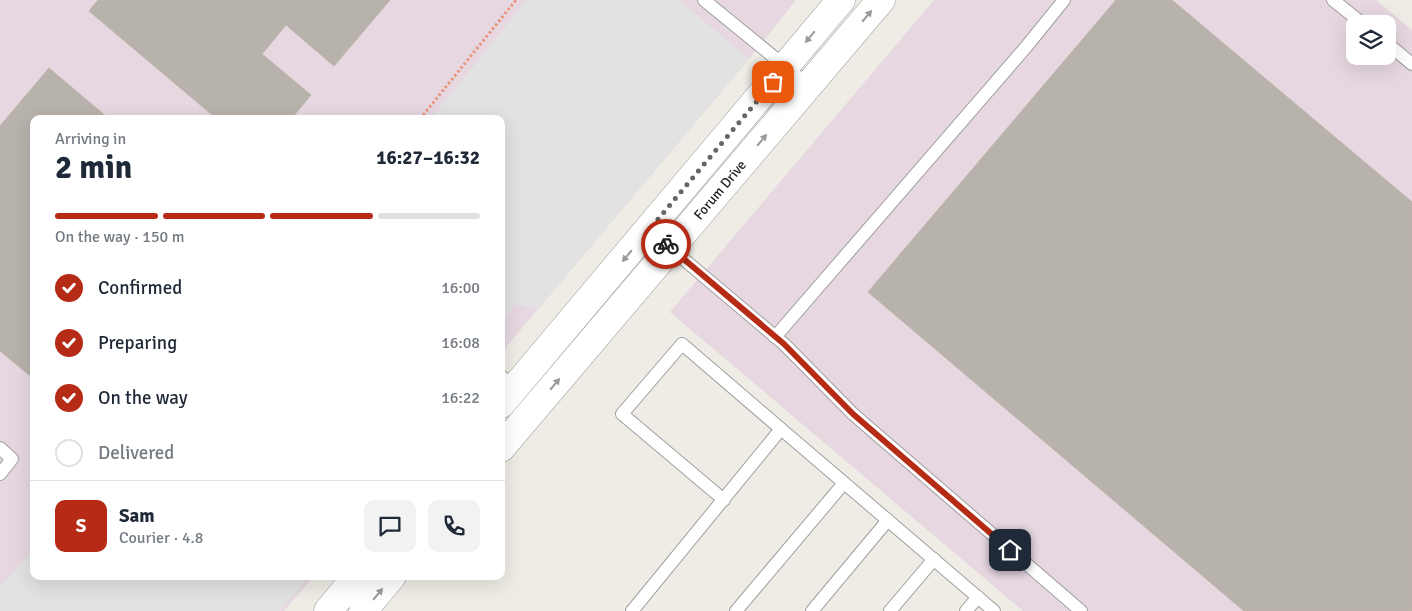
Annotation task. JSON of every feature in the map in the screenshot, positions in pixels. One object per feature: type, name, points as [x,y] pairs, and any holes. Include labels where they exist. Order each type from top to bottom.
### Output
[{"type":"street","name":"Forum Drive","points":[[506,390],[649,230],[841,0]]},
{"type":"street","name":"Forum Drive","points":[[505,443],[881,0]]},
{"type":"street","points":[[328,611],[354,580]]},
{"type":"street","points":[[363,611],[389,580]]},
{"type":"lane","points":[[704,0],[808,85]]},
{"type":"lane","points":[[775,337],[1026,47],[1064,0]]},
{"type":"lane","points":[[1333,0],[1352,15]]},
{"type":"lane","points":[[1396,51],[1412,64]]},
{"type":"lane","points":[[649,230],[775,337],[853,414],[1081,611]]},
{"type":"lane","points":[[724,500],[622,414],[682,344],[994,611]]},
{"type":"lane","points":[[506,390],[536,407]]},
{"type":"lane","points":[[632,611],[781,429]]},
{"type":"lane","points":[[0,448],[12,459],[0,474]]},
{"type":"lane","points":[[736,611],[844,483]]},
{"type":"lane","points":[[812,611],[888,520]]},
{"type":"lane","points":[[890,611],[934,559]]},
{"type":"lane","points":[[966,611],[978,597]]},
{"type":"path","points":[[423,115],[516,0]]},
{"type":"shaded area","points":[[0,0],[796,0],[749,59],[505,348],[505,115],[30,115],[30,580],[311,580],[284,611],[0,611]]},
{"type":"shaded area","points":[[527,0],[679,0],[749,59],[538,309],[516,304],[505,317],[505,115],[434,115]]},
{"type":"shaded area","points":[[934,0],[1376,0],[1394,15],[1346,15],[1346,65],[1396,65],[1396,17],[1412,30],[1412,611],[1023,611],[670,312]]},
{"type":"shaded area","points":[[30,553],[30,580],[306,580],[280,611],[0,611],[0,588]]},
{"type":"building","points":[[98,0],[390,0],[334,66],[286,25],[262,54],[311,95],[294,115],[212,115],[89,11]]},
{"type":"building","points":[[1116,0],[1172,0],[1412,202],[1412,611],[1244,611],[868,292]]},
{"type":"building","points":[[49,68],[104,115],[30,115],[30,376],[0,351],[0,126]]},
{"type":"way so far","points":[[666,244],[649,230],[773,82]]},
{"type":"route","points":[[666,244],[784,344],[853,414],[1010,550]]}]
